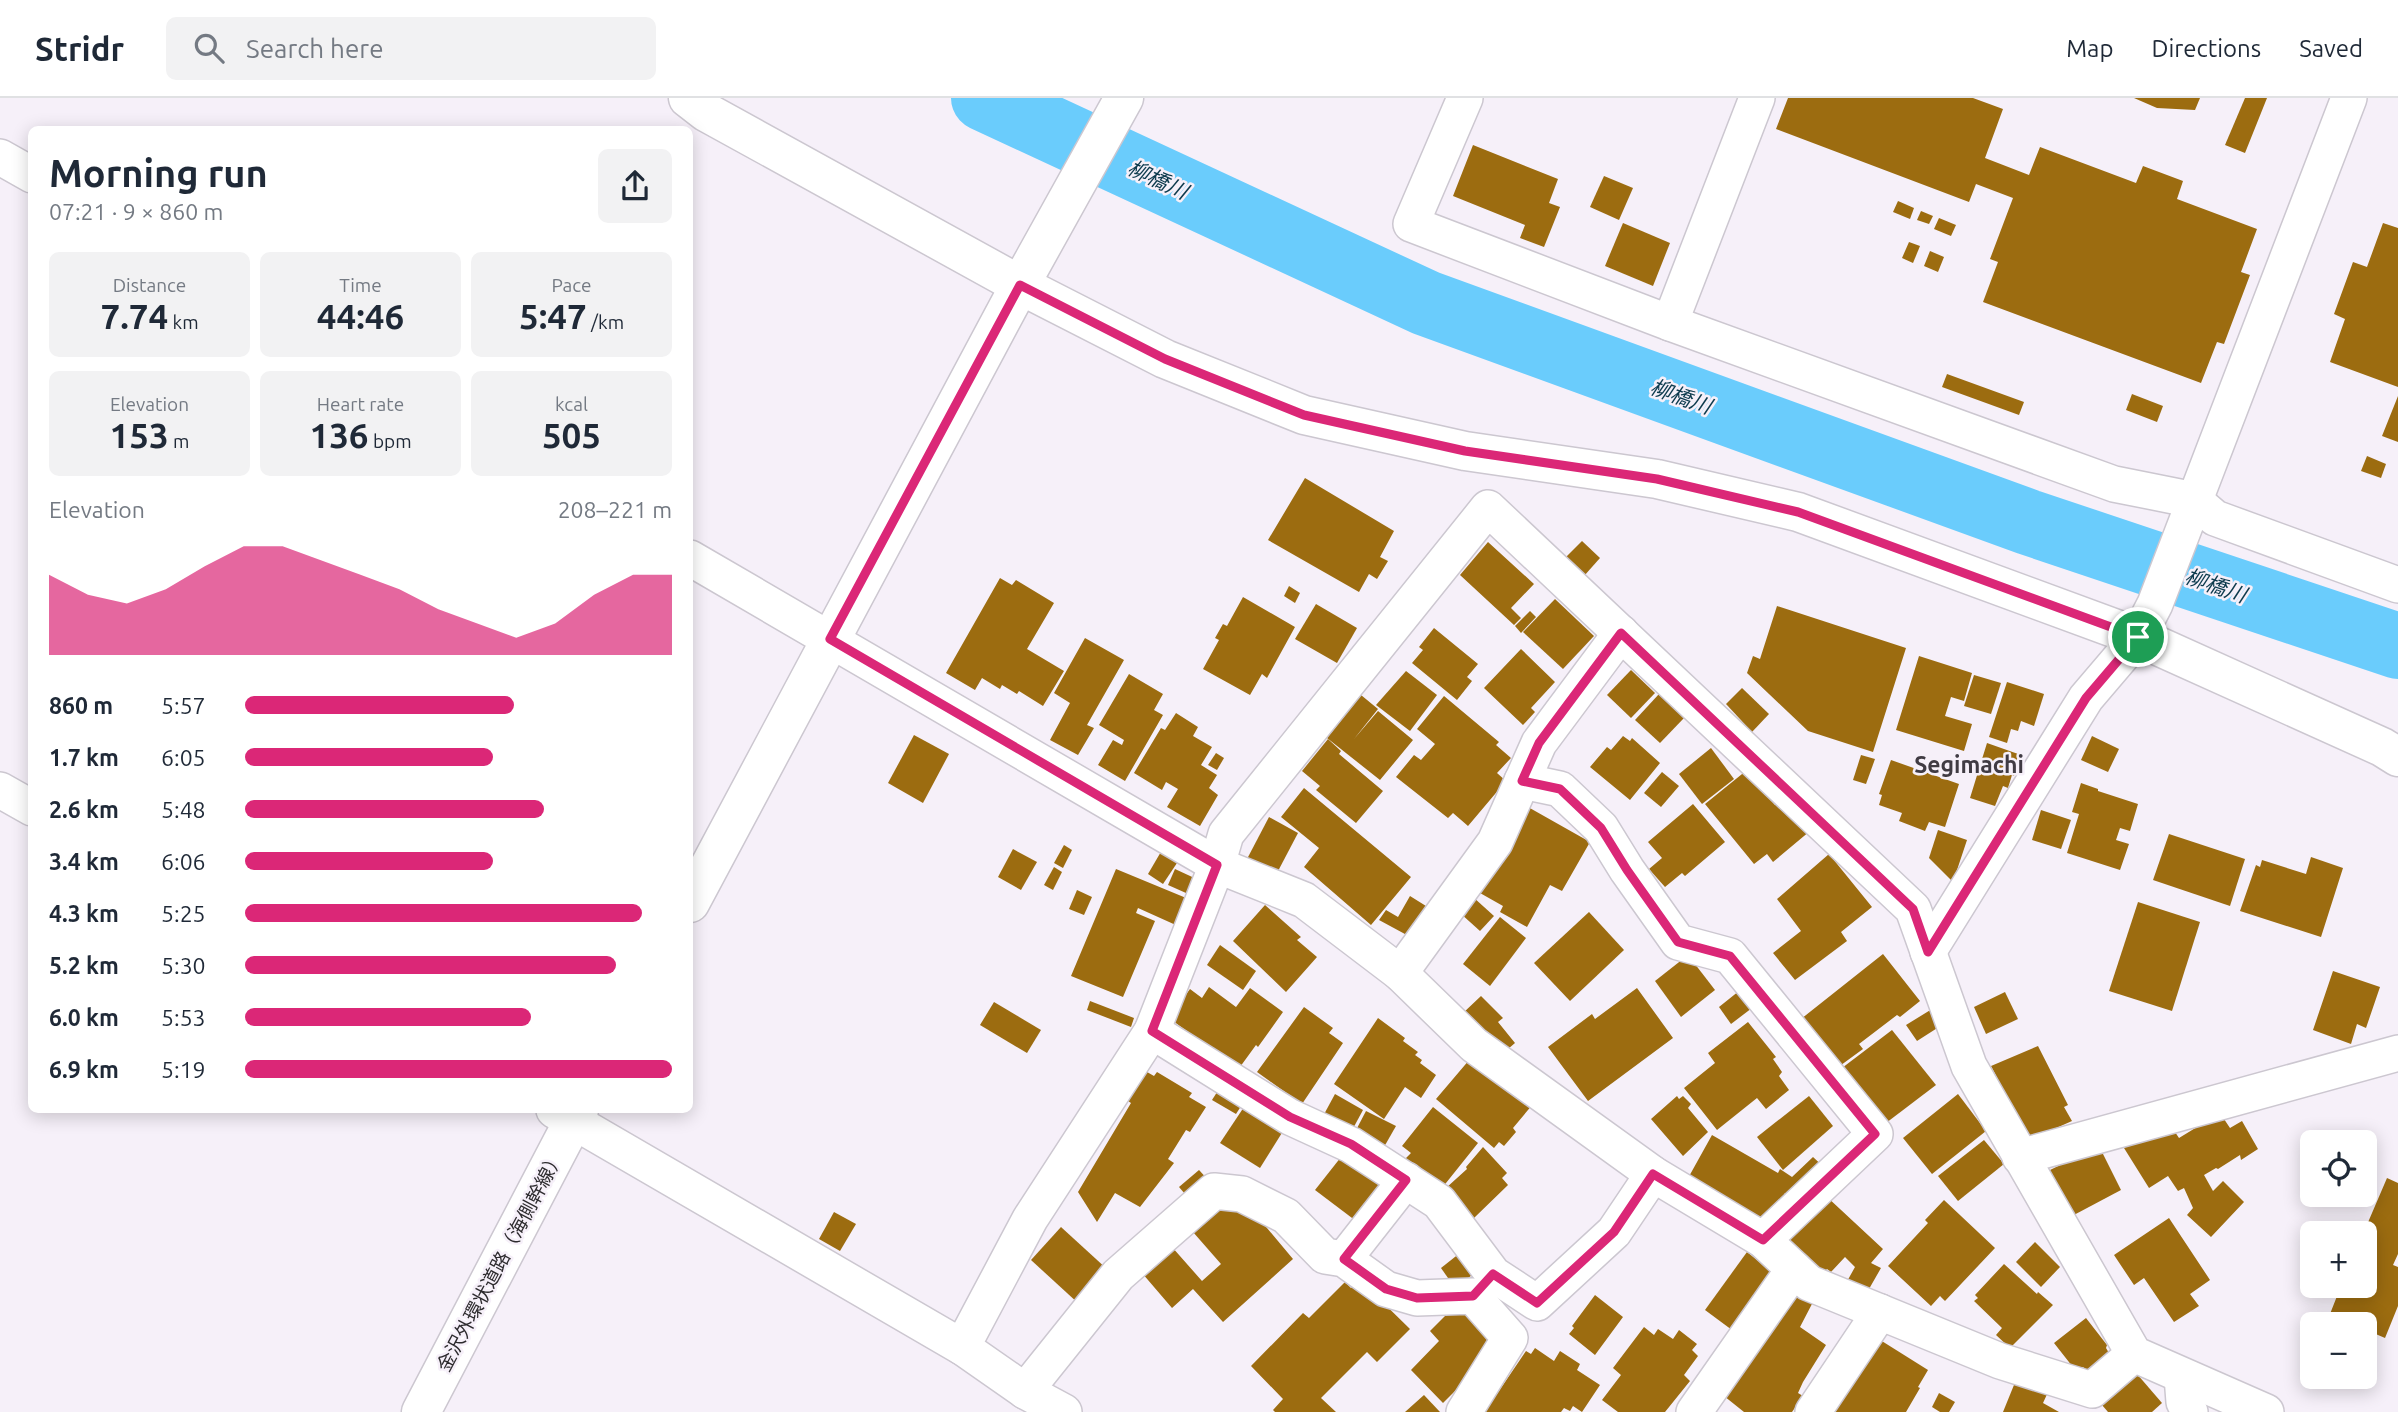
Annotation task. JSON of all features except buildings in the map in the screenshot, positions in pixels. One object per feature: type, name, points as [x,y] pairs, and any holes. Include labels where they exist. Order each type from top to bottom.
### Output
[{"type":"street","points":[[688,98],[706,112],[1020,285],[1165,359],[1304,415],[1465,451],[1657,479],[1798,512],[2138,637],[2382,747],[2398,757]]},
{"type":"street","points":[[693,896],[1020,285],[1124,98]]},
{"type":"street","points":[[1465,98],[1411,224],[1670,323],[2114,484],[2193,500],[2216,518],[2398,585]]},
{"type":"street","points":[[1670,323],[1757,98]]},
{"type":"street","points":[[1928,952],[2086,698],[2138,637],[2155,604],[2349,98]]},
{"type":"street","points":[[0,157],[28,173]]},
{"type":"street","points":[[962,1347],[1030,1219],[1152,1031],[1217,865],[1226,834],[1488,508],[1913,909],[1969,1066],[2134,1354],[2266,1412]]},
{"type":"street","points":[[693,560],[1217,865],[1304,900],[1400,973],[1474,1045],[1653,1174],[1763,1240],[1810,1283],[2000,1361],[2092,1390],[2134,1354]]},
{"type":"street","points":[[1400,973],[1495,842],[1539,743],[1621,633]]},
{"type":"street","points":[[1522,781],[1560,789],[1601,828],[1678,942],[1730,956],[1875,1134],[1763,1240]]},
{"type":"street","points":[[0,790],[28,806]]},
{"type":"street","points":[[1152,1031],[1290,1117],[1351,1144],[1439,1202],[1510,1338]]},
{"type":"street","points":[[2020,1157],[2398,1054]]},
{"type":"street","points":[[569,1113],[962,1347],[1025,1391],[1064,1412]]},
{"type":"street","name":"金沢外環状道路（海側幹線）","points":[[421,1412],[569,1113]]},
{"type":"street","points":[[1464,1412],[1510,1338],[1537,1303],[1614,1232],[1653,1174]]},
{"type":"street","points":[[1344,1259],[1406,1180]]},
{"type":"street","points":[[1025,1391],[1118,1275],[1214,1191],[1242,1194],[1286,1216],[1325,1256],[1344,1259],[1386,1289],[1417,1298],[1483,1285],[1537,1303]]},
{"type":"street","points":[[1693,1412],[1794,1269]]},
{"type":"street","points":[[1813,1412],[1880,1312]]},
{"type":"street","points":[[2182,1376],[2183,1402],[2190,1412]]},
{"type":"waterway","name":"柳橋川","points":[[984,98],[1426,303],[2028,522],[2398,646]]},
{"type":"district","name":"Segimachi","points":[[1969,764]]},
{"type":"route","points":[[1020,285],[1165,359],[1304,415],[1465,451],[1657,479],[1798,512],[2138,637],[2086,698],[1928,952],[1913,909],[1621,633],[1539,743],[1522,781],[1560,789],[1601,828],[1678,942],[1730,956],[1875,1134],[1763,1240],[1653,1174],[1614,1232],[1537,1303],[1493,1274],[1473,1296],[1417,1298],[1386,1289],[1344,1259],[1406,1180],[1351,1144],[1290,1117],[1152,1031],[1217,865],[830,639],[1020,285]]}]
